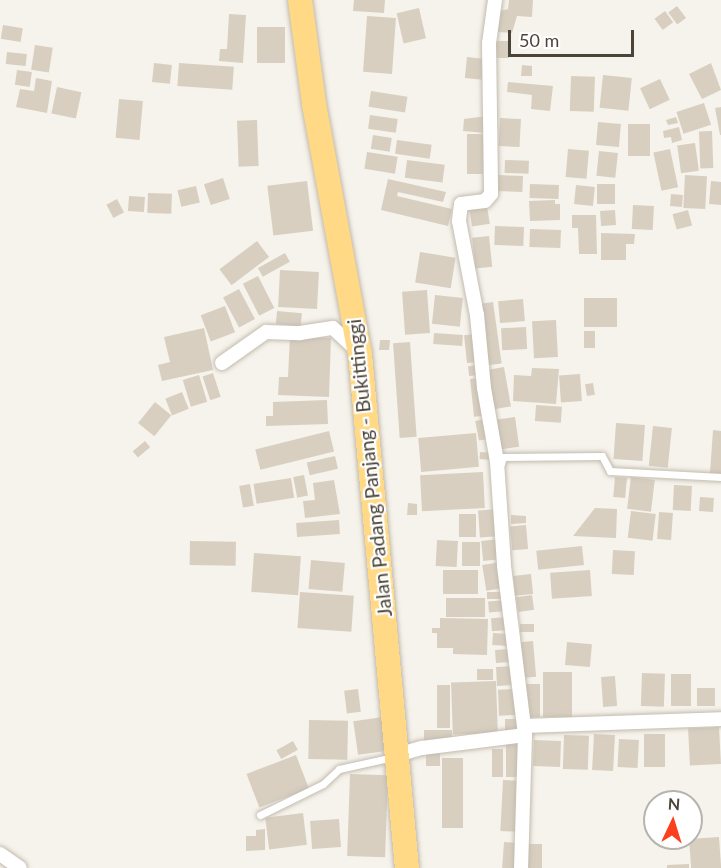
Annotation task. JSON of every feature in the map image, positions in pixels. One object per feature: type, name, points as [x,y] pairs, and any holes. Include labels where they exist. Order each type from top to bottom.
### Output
[{"type":"highway","name":"Jalan Padang Panjang - Bukittinggi","points":[[300,0],[314,104],[360,354],[407,868]]},
{"type":"street","points":[[495,0],[489,43],[492,194],[485,201],[461,204],[459,221],[477,315],[498,478],[524,730],[521,868]]},
{"type":"street","points":[[222,363],[266,332],[300,333],[333,328],[360,354]]},
{"type":"street","points":[[397,755],[422,748],[524,730],[721,719]]},
{"type":"street","points":[[0,854],[20,868]]},
{"type":"lane","points":[[498,478],[503,457],[602,456],[610,471],[721,477]]},
{"type":"lane","points":[[260,815],[323,784],[339,769],[397,755]]},
{"type":"building","points":[[354,0],[385,0],[384,13],[353,11]]},
{"type":"building","points":[[509,0],[533,0],[532,17],[517,16],[512,33],[498,32],[500,11],[508,9]]},
{"type":"building","points":[[677,6],[686,18],[677,25],[668,13]]},
{"type":"building","points":[[419,8],[426,38],[404,43],[397,13]]},
{"type":"building","points":[[665,11],[673,22],[663,30],[654,19]]},
{"type":"building","points":[[229,14],[246,15],[243,63],[219,61],[220,49],[227,49]]},
{"type":"building","points":[[367,16],[396,18],[392,74],[363,72]]},
{"type":"building","points":[[3,25],[23,28],[21,42],[1,39]]},
{"type":"building","points":[[257,27],[285,27],[285,63],[257,63]]},
{"type":"building","points":[[494,41],[509,41],[509,58],[494,58]]},
{"type":"building","points":[[35,45],[53,48],[49,73],[31,70]]},
{"type":"building","points":[[7,52],[27,54],[26,66],[6,64]]},
{"type":"building","points":[[467,57],[485,59],[483,80],[465,78]]},
{"type":"building","points":[[154,63],[172,65],[170,84],[152,82]]},
{"type":"building","points":[[179,63],[234,67],[232,90],[177,86]]},
{"type":"building","points":[[711,63],[721,90],[702,99],[689,74]]},
{"type":"building","points":[[522,65],[532,66],[532,76],[521,76]]},
{"type":"building","points":[[17,70],[32,72],[30,87],[15,85]]},
{"type":"building","points":[[603,75],[632,78],[628,111],[600,108]]},
{"type":"building","points":[[571,76],[595,77],[594,112],[570,111]]},
{"type":"building","points":[[36,78],[52,81],[47,113],[16,107],[20,89],[34,91]]},
{"type":"building","points":[[660,79],[670,100],[650,109],[640,88]]},
{"type":"building","points":[[508,82],[553,86],[550,111],[531,109],[532,95],[507,92]]},
{"type":"building","points":[[57,87],[81,92],[76,119],[51,113]]},
{"type":"building","points":[[371,91],[408,97],[405,113],[368,107]]},
{"type":"building","points":[[119,99],[143,101],[140,140],[116,138]]},
{"type":"building","points":[[704,103],[711,125],[684,134],[676,112]]},
{"type":"building","points":[[721,107],[721,135],[720,135],[715,108]]},
{"type":"building","points":[[370,115],[398,119],[396,133],[368,129]]},
{"type":"building","points":[[487,117],[486,133],[463,131],[464,119]]},
{"type":"building","points":[[676,117],[678,123],[668,125],[666,120]]},
{"type":"building","points":[[500,118],[521,119],[520,147],[499,146]]},
{"type":"building","points":[[257,120],[259,166],[239,167],[237,121]]},
{"type":"building","points":[[598,122],[621,124],[619,147],[596,145]]},
{"type":"building","points":[[628,124],[650,124],[650,156],[628,156]]},
{"type":"building","points":[[679,127],[682,140],[672,143],[671,137],[664,138],[663,131]]},
{"type":"building","points":[[699,131],[712,131],[713,168],[700,168]]},
{"type":"building","points":[[467,134],[483,134],[483,174],[467,174]]},
{"type":"building","points":[[373,135],[392,138],[390,152],[371,149]]},
{"type":"building","points":[[397,140],[432,145],[430,159],[395,154]]},
{"type":"building","points":[[695,143],[699,171],[681,173],[677,146]]},
{"type":"building","points":[[568,149],[589,151],[586,179],[566,177]]},
{"type":"building","points":[[670,149],[678,187],[661,191],[653,153]]},
{"type":"building","points":[[599,151],[618,153],[615,178],[596,176]]},
{"type":"building","points":[[367,152],[398,157],[395,174],[364,169]]},
{"type":"building","points":[[407,160],[445,165],[443,182],[405,178]]},
{"type":"building","points":[[505,160],[529,161],[529,174],[505,173]]},
{"type":"building","points":[[497,175],[523,176],[522,192],[496,191]]},
{"type":"building","points":[[685,175],[707,176],[705,209],[683,208]]},
{"type":"building","points":[[223,178],[230,199],[211,205],[204,184]]},
{"type":"building","points":[[388,179],[446,192],[443,202],[398,192],[397,196],[452,209],[448,226],[381,210]]},
{"type":"building","points":[[307,181],[313,231],[273,236],[267,186]]},
{"type":"building","points":[[711,181],[721,182],[721,205],[709,204]]},
{"type":"building","points":[[530,184],[559,185],[558,199],[530,198]]},
{"type":"building","points":[[597,184],[615,184],[615,204],[597,204]]},
{"type":"building","points":[[576,185],[595,187],[593,206],[574,204]]},
{"type":"building","points":[[196,186],[200,203],[181,207],[177,190]]},
{"type":"building","points":[[148,193],[172,194],[171,214],[147,213]]},
{"type":"building","points":[[671,194],[683,195],[682,207],[670,206]]},
{"type":"building","points":[[129,196],[145,197],[144,212],[128,211]]},
{"type":"building","points":[[117,199],[124,212],[113,218],[106,205]]},
{"type":"building","points":[[555,200],[555,204],[560,204],[560,220],[530,221],[529,201]]},
{"type":"building","points":[[633,205],[654,206],[653,230],[632,229]]},
{"type":"building","points":[[487,206],[490,224],[472,227],[469,209]]},
{"type":"building","points":[[615,210],[616,225],[601,226],[600,211]]},
{"type":"building","points":[[688,210],[692,225],[677,230],[673,214]]},
{"type":"building","points":[[572,215],[596,215],[597,254],[579,254],[578,228],[572,228]]},
{"type":"building","points":[[495,226],[524,227],[523,246],[494,245]]},
{"type":"building","points":[[530,229],[561,230],[560,248],[529,247]]},
{"type":"building","points":[[601,233],[635,234],[634,244],[626,244],[626,260],[601,260]]},
{"type":"building","points":[[489,236],[492,267],[475,269],[472,238]]},
{"type":"building","points":[[257,241],[269,257],[232,285],[219,269]]},
{"type":"building","points":[[420,252],[456,258],[451,288],[415,283]]},
{"type":"building","points":[[285,253],[290,262],[263,277],[258,268]]},
{"type":"building","points":[[280,270],[319,272],[317,309],[278,307]]},
{"type":"building","points":[[258,276],[274,308],[259,316],[243,284]]},
{"type":"building","points":[[239,289],[255,319],[239,327],[223,297]]},
{"type":"building","points":[[427,290],[430,333],[405,335],[402,292]]},
{"type":"building","points":[[435,295],[463,298],[460,327],[432,324]]},
{"type":"building","points":[[584,298],[617,298],[617,327],[584,327]]},
{"type":"building","points":[[523,299],[525,321],[500,323],[498,301]]},
{"type":"building","points":[[493,302],[502,363],[488,365],[479,304]]},
{"type":"building","points":[[225,306],[235,332],[211,341],[201,315]]},
{"type":"building","points":[[277,311],[302,313],[301,326],[276,324]]},
{"type":"building","points":[[556,320],[558,357],[534,358],[532,321]]},
{"type":"building","points":[[526,327],[527,349],[502,350],[501,328]]},
{"type":"building","points":[[204,328],[213,370],[162,381],[158,365],[170,362],[164,337]]},
{"type":"building","points":[[584,331],[595,331],[595,348],[584,348]]},
{"type":"building","points":[[434,333],[463,335],[462,346],[433,344]]},
{"type":"building","points":[[476,334],[479,362],[467,363],[464,335]]},
{"type":"building","points":[[290,336],[331,338],[329,397],[278,395],[279,377],[288,377]]},
{"type":"building","points":[[380,340],[390,340],[389,350],[379,350]]},
{"type":"building","points":[[410,342],[417,437],[400,438],[393,343]]},
{"type":"building","points":[[479,365],[480,375],[469,376],[468,366]]},
{"type":"building","points":[[504,367],[511,406],[491,410],[484,370]]},
{"type":"building","points":[[532,368],[559,369],[556,404],[513,401],[514,375],[531,376]]},
{"type":"building","points":[[213,373],[221,397],[210,400],[203,376]]},
{"type":"building","points":[[580,374],[582,401],[561,402],[559,375]]},
{"type":"building","points":[[199,375],[207,402],[191,407],[183,380]]},
{"type":"building","points":[[480,378],[484,416],[474,417],[470,379]]},
{"type":"building","points":[[593,383],[595,395],[587,396],[585,384]]},
{"type":"building","points":[[182,392],[189,409],[172,415],[165,399]]},
{"type":"building","points":[[327,400],[328,424],[266,426],[266,416],[273,416],[273,402]]},
{"type":"building","points":[[155,402],[171,415],[154,436],[138,423]]},
{"type":"building","points":[[536,405],[562,407],[561,423],[535,421]]},
{"type":"building","points":[[515,417],[519,447],[499,449],[495,420]]},
{"type":"building","points":[[485,419],[489,439],[479,441],[475,421]]},
{"type":"building","points":[[616,423],[645,425],[642,461],[613,459]]},
{"type":"building","points":[[653,426],[672,428],[668,468],[649,466]]},
{"type":"building","points":[[713,430],[721,431],[721,474],[710,473]]},
{"type":"building","points":[[329,431],[334,451],[260,470],[255,449]]},
{"type":"building","points":[[476,433],[479,467],[421,472],[418,438]]},
{"type":"building","points":[[145,441],[150,447],[138,457],[133,451]]},
{"type":"building","points":[[480,452],[493,453],[492,460],[480,459]]},
{"type":"building","points":[[335,456],[338,469],[310,475],[307,463]]},
{"type":"building","points":[[483,472],[485,508],[422,511],[420,475]]},
{"type":"building","points":[[304,475],[308,496],[297,498],[293,477]]},
{"type":"building","points":[[615,477],[627,478],[625,498],[613,497]]},
{"type":"building","points":[[631,477],[655,480],[651,512],[627,509]]},
{"type":"building","points":[[291,478],[294,498],[257,504],[253,484]]},
{"type":"building","points":[[334,480],[340,514],[305,518],[303,501],[315,500],[313,483]]},
{"type":"building","points":[[250,484],[254,506],[243,508],[239,486]]},
{"type":"building","points":[[674,485],[692,486],[691,511],[673,510]]},
{"type":"building","points":[[700,497],[714,498],[713,512],[699,511]]},
{"type":"building","points":[[408,503],[417,504],[417,515],[407,515]]},
{"type":"building","points":[[595,508],[617,509],[616,538],[573,536]]},
{"type":"building","points":[[499,509],[501,536],[480,537],[478,510]]},
{"type":"building","points":[[631,511],[656,514],[653,541],[628,538]]},
{"type":"building","points":[[659,512],[673,513],[671,540],[657,539]]},
{"type":"building","points":[[459,514],[476,514],[476,537],[459,537]]},
{"type":"building","points":[[511,515],[526,516],[526,523],[511,524]]},
{"type":"building","points":[[339,520],[340,534],[297,537],[296,523]]},
{"type":"building","points":[[526,525],[528,549],[512,550],[510,526]]},
{"type":"building","points":[[500,539],[502,559],[483,561],[481,541]]},
{"type":"building","points":[[437,540],[458,541],[457,567],[436,566]]},
{"type":"building","points":[[190,541],[236,542],[236,566],[190,565]]},
{"type":"building","points":[[462,542],[480,542],[480,566],[462,566]]},
{"type":"building","points":[[582,546],[584,565],[538,570],[536,551]]},
{"type":"building","points":[[613,550],[635,551],[634,575],[612,574]]},
{"type":"building","points":[[254,553],[301,556],[298,595],[251,592]]},
{"type":"building","points":[[311,560],[345,563],[342,592],[308,589]]},
{"type":"building","points":[[501,562],[505,588],[486,591],[482,565]]},
{"type":"building","points":[[443,570],[478,570],[478,594],[443,594]]},
{"type":"building","points":[[590,570],[592,596],[552,599],[550,573]]},
{"type":"building","points":[[531,574],[533,594],[515,596],[513,576]]},
{"type":"building","points":[[300,592],[354,596],[351,632],[297,628]]},
{"type":"building","points":[[487,592],[506,592],[506,599],[487,599]]},
{"type":"building","points":[[532,595],[534,610],[518,612],[516,597]]},
{"type":"building","points":[[446,598],[485,598],[485,617],[446,617]]},
{"type":"building","points":[[506,600],[507,611],[489,613],[488,602]]},
{"type":"building","points":[[508,617],[509,630],[492,631],[491,618]]},
{"type":"building","points":[[440,618],[488,619],[487,655],[453,654],[453,648],[437,648],[437,633],[432,633],[432,628],[440,628]]},
{"type":"building","points":[[520,624],[534,624],[534,632],[520,632]]},
{"type":"building","points":[[493,633],[509,634],[508,646],[492,645]]},
{"type":"building","points":[[533,641],[536,677],[522,678],[519,642]]},
{"type":"building","points":[[567,642],[592,644],[590,667],[565,665]]},
{"type":"building","points":[[511,649],[512,662],[496,663],[495,650]]},
{"type":"building","points":[[514,666],[515,685],[497,686],[496,667]]},
{"type":"building","points":[[477,669],[493,669],[493,680],[477,680]]},
{"type":"building","points":[[543,672],[572,672],[572,717],[543,717]]},
{"type":"building","points":[[642,673],[665,674],[664,707],[641,706]]},
{"type":"building","points":[[671,674],[691,674],[691,706],[671,706]]},
{"type":"building","points":[[615,676],[617,706],[603,707],[601,677]]},
{"type":"building","points":[[496,681],[498,733],[453,735],[451,683]]},
{"type":"building","points":[[525,684],[540,684],[540,717],[525,717]]},
{"type":"building","points":[[437,685],[450,685],[450,728],[437,728]]},
{"type":"building","points":[[697,688],[715,688],[715,706],[697,706]]},
{"type":"building","points":[[358,689],[361,712],[347,714],[344,691]]},
{"type":"building","points":[[517,689],[518,715],[499,716],[498,690]]},
{"type":"building","points":[[383,717],[388,751],[358,755],[353,721]]},
{"type":"building","points":[[505,719],[518,719],[518,732],[505,732]]},
{"type":"building","points":[[309,720],[348,721],[347,760],[308,759]]},
{"type":"building","points":[[719,727],[721,764],[690,766],[688,729]]},
{"type":"building","points":[[424,730],[452,730],[452,741],[424,741]]},
{"type":"building","points":[[594,734],[615,735],[613,771],[592,770]]},
{"type":"building","points":[[644,734],[665,734],[665,767],[644,767]]},
{"type":"building","points":[[564,735],[589,736],[588,770],[563,769]]},
{"type":"building","points":[[619,739],[639,740],[638,768],[618,767]]},
{"type":"building","points":[[534,740],[561,741],[560,767],[533,766]]},
{"type":"building","points":[[293,741],[298,750],[281,759],[276,750]]},
{"type":"building","points":[[506,743],[523,743],[523,777],[506,777]]},
{"type":"building","points":[[492,749],[503,749],[503,777],[492,777]]},
{"type":"building","points":[[426,753],[440,753],[440,766],[426,766]]},
{"type":"building","points":[[296,755],[309,789],[259,808],[247,774]]},
{"type":"building","points":[[442,758],[463,758],[463,828],[442,828]]},
{"type":"building","points":[[350,774],[388,775],[385,857],[347,856]]},
{"type":"building","points":[[503,780],[522,781],[519,832],[500,831]]},
{"type":"building","points":[[303,813],[307,845],[269,849],[265,818]]},
{"type":"building","points":[[339,819],[341,847],[312,849],[310,821]]},
{"type":"building","points":[[265,829],[265,850],[246,851],[246,836],[256,836],[256,830]]},
{"type":"building","points":[[719,837],[721,868],[691,868],[690,850],[703,850],[703,838]]},
{"type":"building","points":[[504,842],[520,843],[518,868],[502,868]]},
{"type":"building","points":[[526,844],[542,844],[542,868],[526,868]]},
{"type":"building","points":[[689,864],[689,868],[667,868],[667,865]]}]
